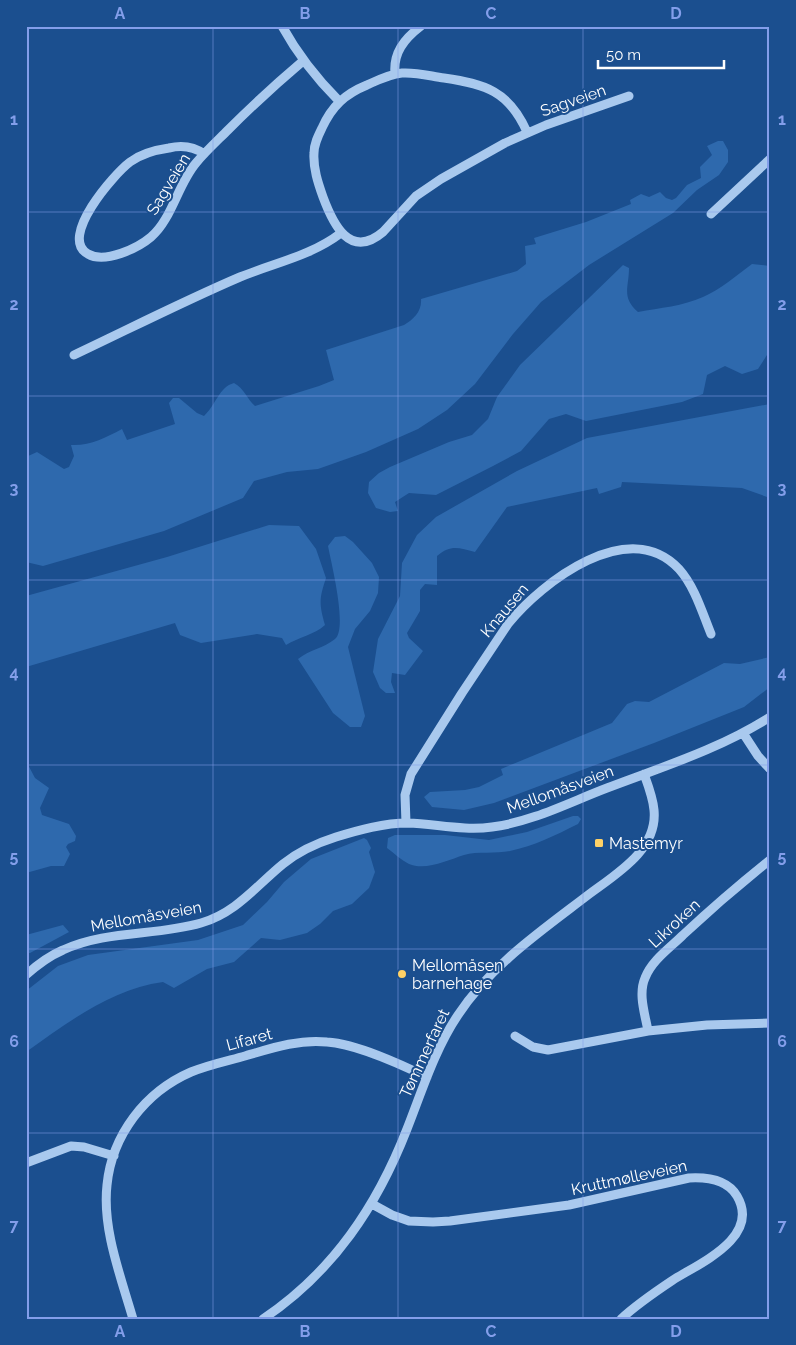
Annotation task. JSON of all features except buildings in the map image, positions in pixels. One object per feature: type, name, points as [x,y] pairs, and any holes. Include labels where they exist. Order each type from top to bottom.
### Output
[{"type":"street","points":[[282,26],[303,61],[339,101]]},
{"type":"street","points":[[394,74],[394,64],[398,50],[409,35],[421,26]]},
{"type":"street","name":"Sagveien","points":[[204,154],[189,147],[177,146],[147,153],[126,165],[107,186],[86,218],[79,237],[85,252],[97,257],[113,256],[151,237],[162,224],[189,173],[204,154],[303,61]]},
{"type":"street","name":"Sagveien","points":[[527,132],[515,108],[489,89],[459,80],[411,74],[394,74],[356,89],[339,101],[330,111],[317,140],[314,154],[316,175],[332,219],[341,233],[347,238],[366,242],[377,237],[416,196],[454,172],[527,132],[630,96]]},
{"type":"street","points":[[711,214],[770,159]]},
{"type":"street","points":[[74,355],[234,280],[315,250],[341,233]]},
{"type":"street","name":"Knausen","points":[[406,823],[406,786],[418,760],[508,624],[534,595],[564,573],[599,557],[624,550],[643,550],[661,555],[679,569],[688,580],[711,634]]},
{"type":"street","name":"Mellomåsveien","points":[[26,975],[52,955],[75,945],[119,935],[189,926],[213,919],[235,907],[284,863],[307,848],[355,831],[406,823],[466,828],[502,826],[543,813],[711,748],[743,733],[770,717]]},
{"type":"street","points":[[743,733],[770,770]]},
{"type":"street","name":"Tømmerfaret","points":[[263,1319],[295,1295],[321,1270],[354,1232],[372,1204],[400,1147],[427,1077],[448,1031],[480,985],[502,964],[607,881],[644,849],[652,832],[654,809],[644,774]]},
{"type":"street","name":"Likroken","points":[[648,1030],[642,992],[645,977],[649,970],[659,957],[770,860]]},
{"type":"street","points":[[515,1036],[533,1047],[548,1050],[648,1030],[707,1025],[770,1023]]},
{"type":"street","name":"Lifaret","points":[[132,1319],[110,1237],[107,1215],[107,1183],[114,1156],[124,1132],[136,1112],[145,1102],[166,1086],[192,1072],[274,1047],[300,1042],[330,1042],[368,1052],[427,1077]]},
{"type":"street","points":[[26,1163],[71,1146],[84,1147],[114,1156]]},
{"type":"street","name":"Kruttmølleveien","points":[[372,1204],[400,1218],[433,1222],[481,1218],[553,1208],[689,1178],[709,1178],[727,1185],[736,1196],[742,1211],[741,1224],[733,1238],[716,1254],[653,1293],[621,1319]]},
{"type":"shaded area","points":[[723,141],[728,150],[728,162],[719,175],[697,190],[673,213],[589,265],[541,302],[513,334],[475,384],[447,410],[418,429],[366,452],[318,469],[287,472],[254,481],[243,498],[164,531],[43,566],[26,562],[26,457],[37,452],[64,469],[69,467],[74,456],[71,445],[91,443],[122,429],[127,440],[175,424],[169,403],[173,398],[179,398],[197,413],[204,416],[221,392],[234,383],[255,406],[334,380],[326,350],[404,325],[417,314],[421,299],[517,271],[526,264],[525,246],[536,244],[534,238],[586,222],[631,204],[630,200],[641,194],[649,197],[660,192],[666,198],[672,200],[676,198],[687,185],[701,178],[700,167],[712,155],[707,146]]},
{"type":"shaded area","points":[[752,264],[770,266],[770,354],[767,355],[758,369],[742,374],[725,366],[707,375],[703,394],[682,402],[586,421],[566,414],[549,419],[521,451],[493,466],[436,495],[409,493],[395,502],[398,511],[390,512],[376,508],[368,493],[369,482],[379,473],[390,467],[449,442],[472,435],[488,419],[497,397],[520,365],[623,265],[629,268],[627,292],[629,302],[638,312],[679,305],[703,297]]},
{"type":"shaded area","points":[[770,404],[770,498],[742,488],[622,482],[621,487],[599,494],[597,488],[507,507],[475,552],[451,548],[437,556],[437,585],[425,584],[420,590],[420,611],[407,633],[409,638],[423,651],[405,675],[392,673],[391,682],[395,693],[386,693],[380,688],[373,672],[378,639],[400,596],[402,563],[417,535],[436,517],[517,471],[587,438]]},
{"type":"shaded area","points":[[269,525],[299,526],[316,549],[326,578],[321,602],[325,625],[316,631],[286,645],[282,638],[257,634],[201,643],[180,635],[175,623],[26,667],[26,596],[167,557]]},
{"type":"shaded area","points":[[345,536],[372,563],[379,577],[378,593],[370,611],[355,629],[348,647],[365,716],[361,727],[350,727],[333,713],[298,659],[331,642],[339,633],[339,609],[328,546],[335,537]]},
{"type":"shaded area","points":[[770,657],[770,687],[744,707],[494,803],[464,810],[432,807],[424,797],[430,792],[465,790],[479,787],[503,775],[501,769],[612,723],[627,704],[635,701],[649,702],[724,663],[740,664]]},
{"type":"shaded area","points":[[26,761],[35,778],[49,788],[40,808],[42,815],[69,824],[76,836],[75,841],[66,847],[70,854],[64,866],[51,866],[26,873]]},
{"type":"shaded area","points":[[578,816],[581,819],[578,824],[528,846],[505,852],[464,855],[430,866],[409,864],[387,848],[388,838],[395,835],[445,835],[489,840],[527,832]]},
{"type":"shaded area","points":[[364,838],[371,848],[369,852],[375,872],[369,888],[352,904],[333,911],[320,924],[307,933],[280,940],[261,938],[234,962],[207,969],[174,988],[163,982],[125,992],[90,1009],[26,1052],[26,991],[58,966],[88,955],[198,940],[243,925],[284,882],[311,859]]},
{"type":"shaded area","points":[[63,925],[69,932],[30,953],[26,953],[26,935]]},
{"type":"place","name":"Mastemyr","points":[[599,843]]},
{"type":"place","name":"Mellomåsen barnehage","points":[[402,974]]}]
